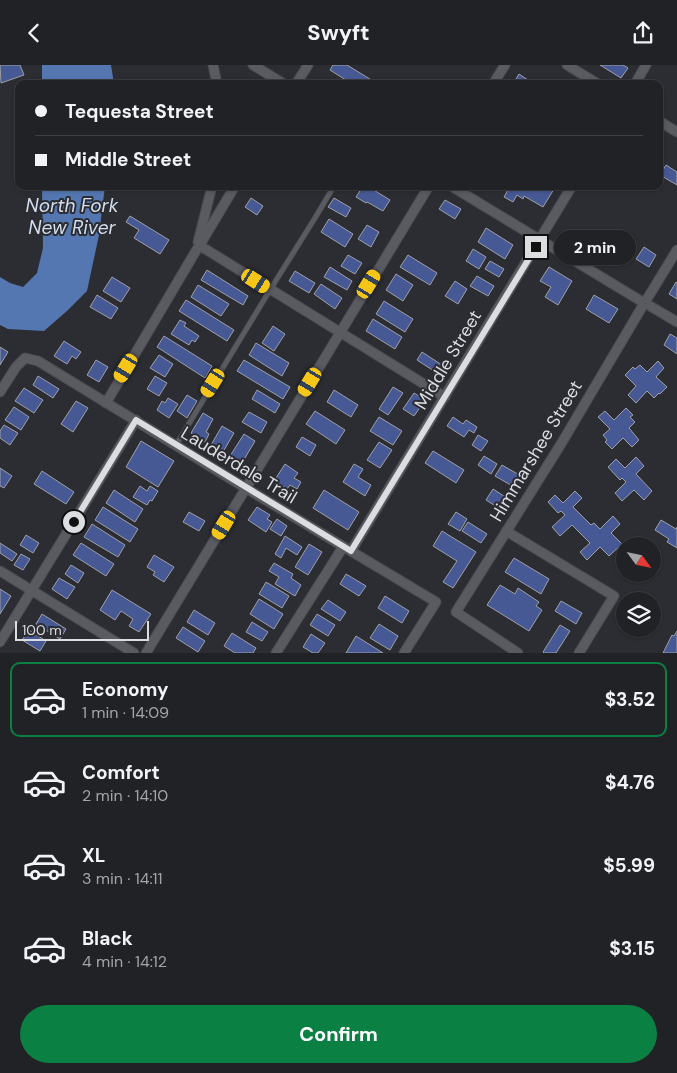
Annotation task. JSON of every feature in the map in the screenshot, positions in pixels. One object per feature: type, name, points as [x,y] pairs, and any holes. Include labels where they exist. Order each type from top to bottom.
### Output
[{"type":"street","points":[[213,65],[216,80]]},
{"type":"street","points":[[253,65],[277,80]]},
{"type":"street","points":[[299,80],[308,65]]},
{"type":"street","points":[[496,80],[505,65]]},
{"type":"street","points":[[567,65],[591,80]]},
{"type":"street","points":[[637,80],[646,65]]},
{"type":"street","points":[[663,123],[677,132]]},
{"type":"street","points":[[199,245],[211,190]]},
{"type":"street","points":[[106,403],[233,190]]},
{"type":"street","points":[[146,653],[427,190]]},
{"type":"street","points":[[458,190],[677,322]]},
{"type":"street","name":"Middle Street","points":[[276,653],[347,549],[445,397],[570,190]]},
{"type":"street","points":[[199,245],[445,397]]},
{"type":"street","name":"Himmarshee Street","points":[[518,653],[456,611],[561,443],[677,251]]},
{"type":"street","name":"Lauderdale Trail","points":[[0,392],[16,367],[25,358],[38,361],[436,602],[404,653]]},
{"type":"street","points":[[0,642],[136,420]]},
{"type":"street","points":[[506,531],[614,596],[579,653]]},
{"type":"street","points":[[0,571],[134,653]]},
{"type":"lane","points":[[176,445],[332,190]]},
{"type":"water","points":[[42,65],[111,65],[113,80],[42,80]]},
{"type":"water","name":"North Fork New River","points":[[42,190],[105,190],[99,235],[87,291],[44,331],[8,329],[0,325],[0,277],[10,283],[23,287],[37,273],[43,248]]},
{"type":"building","points":[[0,65],[20,65],[24,75],[1,83]]},
{"type":"building","points":[[333,65],[347,65],[371,80],[346,80],[330,70]]},
{"type":"building","points":[[600,65],[623,65],[628,68],[621,78]]},
{"type":"building","points":[[519,74],[528,80],[515,80]]},
{"type":"building","points":[[666,165],[677,172],[677,185],[663,177],[663,170]]},
{"type":"building","points":[[360,190],[374,190],[390,200],[383,211],[356,197]]},
{"type":"building","points":[[508,190],[553,190],[543,207],[524,196],[523,199],[517,195],[513,202],[504,197]]},
{"type":"building","points":[[251,198],[263,206],[257,215],[245,207]]},
{"type":"building","points":[[334,198],[351,208],[346,217],[328,207]]},
{"type":"building","points":[[445,200],[461,209],[455,219],[439,209]]},
{"type":"building","points":[[130,216],[169,240],[160,254],[134,238],[139,230],[126,222]]},
{"type":"building","points":[[329,219],[353,234],[345,247],[321,232]]},
{"type":"building","points":[[367,225],[379,232],[371,247],[358,239]]},
{"type":"building","points":[[486,228],[513,245],[505,259],[478,242]]},
{"type":"building","points":[[644,247],[656,255],[649,267],[636,259]]},
{"type":"building","points":[[473,249],[486,257],[479,269],[466,261]]},
{"type":"building","points":[[348,255],[362,263],[355,274],[341,266]]},
{"type":"building","points":[[408,255],[437,273],[430,285],[400,267]]},
{"type":"building","points":[[490,261],[504,269],[499,277],[485,269]]},
{"type":"building","points":[[330,267],[352,281],[347,290],[324,277]]},
{"type":"building","points":[[549,267],[572,281],[558,305],[545,297],[551,287],[540,281]]},
{"type":"building","points":[[207,270],[248,296],[243,305],[201,280]]},
{"type":"building","points":[[295,271],[315,283],[309,293],[289,281]]},
{"type":"building","points":[[396,274],[413,285],[403,301],[386,290]]},
{"type":"building","points":[[477,276],[494,286],[488,296],[470,286]]},
{"type":"building","points":[[112,277],[130,288],[121,302],[103,291]]},
{"type":"building","points":[[455,281],[467,289],[458,304],[445,296]]},
{"type":"building","points":[[677,283],[677,299],[669,294]]},
{"type":"building","points":[[321,284],[342,298],[335,309],[314,294]]},
{"type":"building","points":[[198,285],[229,304],[221,316],[191,297]]},
{"type":"building","points":[[97,295],[118,308],[111,319],[90,307]]},
{"type":"building","points":[[594,295],[618,309],[609,323],[586,309]]},
{"type":"building","points":[[186,300],[234,330],[227,341],[179,311]]},
{"type":"building","points":[[384,301],[413,319],[405,332],[376,314]]},
{"type":"building","points":[[373,319],[402,337],[395,349],[366,331]]},
{"type":"building","points":[[180,320],[186,323],[184,326],[199,336],[195,342],[192,340],[189,345],[171,334]]},
{"type":"building","points":[[273,326],[285,334],[274,351],[262,343]]},
{"type":"building","points":[[670,334],[677,338],[677,354],[664,345]]},
{"type":"building","points":[[164,336],[212,366],[205,378],[157,347]]},
{"type":"building","points":[[64,341],[81,352],[76,359],[72,356],[67,364],[54,356]]},
{"type":"building","points":[[256,343],[289,363],[282,376],[249,355]]},
{"type":"building","points":[[0,347],[8,352],[0,365]]},
{"type":"building","points":[[422,352],[445,367],[440,375],[417,360]]},
{"type":"building","points":[[159,355],[173,364],[165,377],[150,368]]},
{"type":"building","points":[[96,360],[108,367],[99,382],[87,375]]},
{"type":"building","points":[[244,360],[290,387],[283,399],[237,371]]},
{"type":"building","points":[[658,361],[664,368],[656,377],[667,387],[654,398],[647,391],[636,403],[628,395],[636,386],[625,375],[633,367],[635,369],[640,365],[647,372]]},
{"type":"building","points":[[38,376],[59,389],[53,398],[33,385]]},
{"type":"building","points":[[155,376],[167,383],[159,396],[147,389]]},
{"type":"building","points":[[393,387],[403,393],[388,415],[379,409]]},
{"type":"building","points":[[24,388],[43,400],[34,413],[15,401]]},
{"type":"building","points":[[257,390],[280,404],[275,413],[252,399]]},
{"type":"building","points":[[334,390],[358,405],[351,417],[327,402]]},
{"type":"building","points":[[414,393],[425,400],[414,416],[403,409]]},
{"type":"building","points":[[187,395],[197,401],[187,418],[177,411]]},
{"type":"building","points":[[168,398],[178,404],[169,418],[157,410],[162,401],[165,403]]},
{"type":"building","points":[[76,401],[88,408],[73,432],[61,424]]},
{"type":"building","points":[[14,407],[29,417],[21,430],[5,420]]},
{"type":"building","points":[[626,408],[633,415],[630,417],[635,422],[629,428],[639,440],[632,447],[623,438],[612,449],[605,442],[607,440],[603,435],[610,429],[598,417],[605,411],[614,420]]},
{"type":"building","points":[[315,411],[345,430],[336,444],[306,424]]},
{"type":"building","points":[[249,412],[267,422],[261,433],[242,422]]},
{"type":"building","points":[[203,413],[213,419],[206,432],[209,434],[205,442],[191,433]]},
{"type":"building","points":[[379,417],[402,431],[393,445],[370,431]]},
{"type":"building","points":[[453,417],[463,424],[466,420],[477,427],[474,433],[469,430],[464,437],[447,426]]},
{"type":"building","points":[[4,425],[18,433],[10,445],[0,438],[0,431]]},
{"type":"building","points":[[222,426],[234,433],[223,452],[211,445]]},
{"type":"building","points":[[244,434],[255,441],[242,463],[230,456]]},
{"type":"building","points":[[478,435],[488,441],[481,451],[472,445]]},
{"type":"building","points":[[302,437],[316,445],[310,456],[296,447]]},
{"type":"building","points":[[141,441],[174,461],[158,487],[126,467]]},
{"type":"building","points":[[379,442],[392,450],[380,468],[367,460]]},
{"type":"building","points":[[433,451],[464,470],[456,483],[425,463]]},
{"type":"building","points":[[484,456],[497,464],[491,474],[478,465]]},
{"type":"building","points":[[636,457],[644,466],[636,474],[652,491],[644,500],[634,490],[622,501],[615,493],[626,482],[622,478],[620,480],[608,467],[616,459],[625,468]]},
{"type":"building","points":[[285,464],[298,473],[294,478],[301,482],[297,489],[290,485],[287,489],[274,481]]},
{"type":"building","points":[[354,464],[363,469],[358,477],[371,485],[365,496],[343,482]]},
{"type":"building","points":[[502,465],[521,476],[514,487],[495,476]]},
{"type":"building","points":[[0,468],[12,476],[4,488],[0,486]]},
{"type":"building","points":[[42,471],[74,492],[66,504],[34,484]]},
{"type":"building","points":[[140,486],[147,491],[150,486],[158,491],[147,505],[133,497]]},
{"type":"building","points":[[493,489],[507,498],[500,509],[486,500]]},
{"type":"building","points":[[114,490],[143,509],[135,522],[106,503]]},
{"type":"building","points":[[324,490],[359,512],[348,530],[313,508]]},
{"type":"building","points":[[575,491],[582,498],[573,507],[591,525],[594,523],[600,529],[613,516],[620,524],[611,533],[616,538],[616,550],[609,556],[600,547],[587,560],[580,552],[590,543],[572,525],[560,536],[552,527],[565,515],[561,511],[558,513],[548,502],[555,495],[563,503]]},
{"type":"building","points":[[103,507],[138,529],[130,542],[95,520]]},
{"type":"building","points":[[257,507],[270,515],[267,519],[272,522],[266,532],[248,520]]},
{"type":"building","points":[[189,512],[205,521],[199,531],[183,522]]},
{"type":"building","points":[[456,512],[467,519],[460,531],[448,524]]},
{"type":"building","points":[[277,519],[287,526],[281,536],[270,529]]},
{"type":"building","points":[[661,520],[676,529],[677,527],[677,548],[667,542],[669,539],[655,530]]},
{"type":"building","points":[[468,522],[487,534],[481,543],[462,531]]},
{"type":"building","points":[[92,524],[125,545],[118,557],[84,537]]},
{"type":"building","points":[[442,531],[476,552],[453,588],[443,582],[457,561],[433,546]]},
{"type":"building","points":[[26,535],[39,543],[33,553],[20,545]]},
{"type":"building","points":[[285,536],[302,547],[297,555],[286,548],[281,558],[275,554]]},
{"type":"building","points":[[0,543],[17,554],[12,561],[0,553]]},
{"type":"building","points":[[81,543],[114,564],[106,576],[73,555]]},
{"type":"building","points":[[309,544],[322,552],[308,575],[295,567]]},
{"type":"building","points":[[21,554],[30,559],[23,570],[14,565]]},
{"type":"building","points":[[154,555],[174,567],[164,582],[153,575],[155,572],[147,567]]},
{"type":"building","points":[[514,558],[549,579],[541,594],[505,572]]},
{"type":"building","points":[[274,563],[293,574],[291,578],[301,585],[295,596],[275,584],[279,577],[269,571]]},
{"type":"building","points":[[71,565],[84,573],[78,583],[65,574]]},
{"type":"building","points":[[346,574],[366,586],[359,596],[340,584]]},
{"type":"building","points":[[59,578],[75,587],[67,599],[52,589]]},
{"type":"building","points":[[266,582],[289,596],[282,608],[259,594]]},
{"type":"building","points":[[500,585],[515,594],[518,588],[539,602],[536,606],[542,610],[529,631],[487,605]]},
{"type":"building","points":[[0,589],[11,596],[0,614]]},
{"type":"building","points":[[112,590],[151,614],[139,632],[129,626],[133,619],[121,611],[115,620],[100,610]]},
{"type":"building","points":[[385,596],[409,611],[402,623],[378,608]]},
{"type":"building","points":[[259,599],[283,614],[274,629],[250,614]]},
{"type":"building","points":[[328,600],[346,612],[340,621],[321,609]]},
{"type":"building","points":[[561,601],[582,613],[576,624],[555,611]]},
{"type":"building","points":[[194,610],[215,623],[208,635],[187,622]]},
{"type":"building","points":[[42,614],[66,629],[60,639],[36,624]]},
{"type":"building","points":[[317,614],[335,625],[328,636],[310,625]]},
{"type":"building","points":[[252,622],[268,632],[262,641],[246,632]]},
{"type":"building","points":[[379,624],[398,636],[390,650],[370,638]]},
{"type":"building","points":[[560,625],[570,631],[556,653],[544,653],[543,652]]},
{"type":"building","points":[[183,627],[205,641],[198,652],[176,638]]},
{"type":"building","points":[[29,630],[46,641],[40,651],[22,640]]},
{"type":"building","points":[[677,631],[677,653],[663,653],[672,635],[674,636]]},
{"type":"building","points":[[232,633],[256,648],[253,653],[235,653],[224,646]]},
{"type":"building","points":[[311,634],[325,643],[318,653],[313,653],[303,647]]},
{"type":"building","points":[[356,636],[383,653],[346,653]]},
{"type":"route","points":[[74,522],[136,420],[351,551],[536,247]]}]
